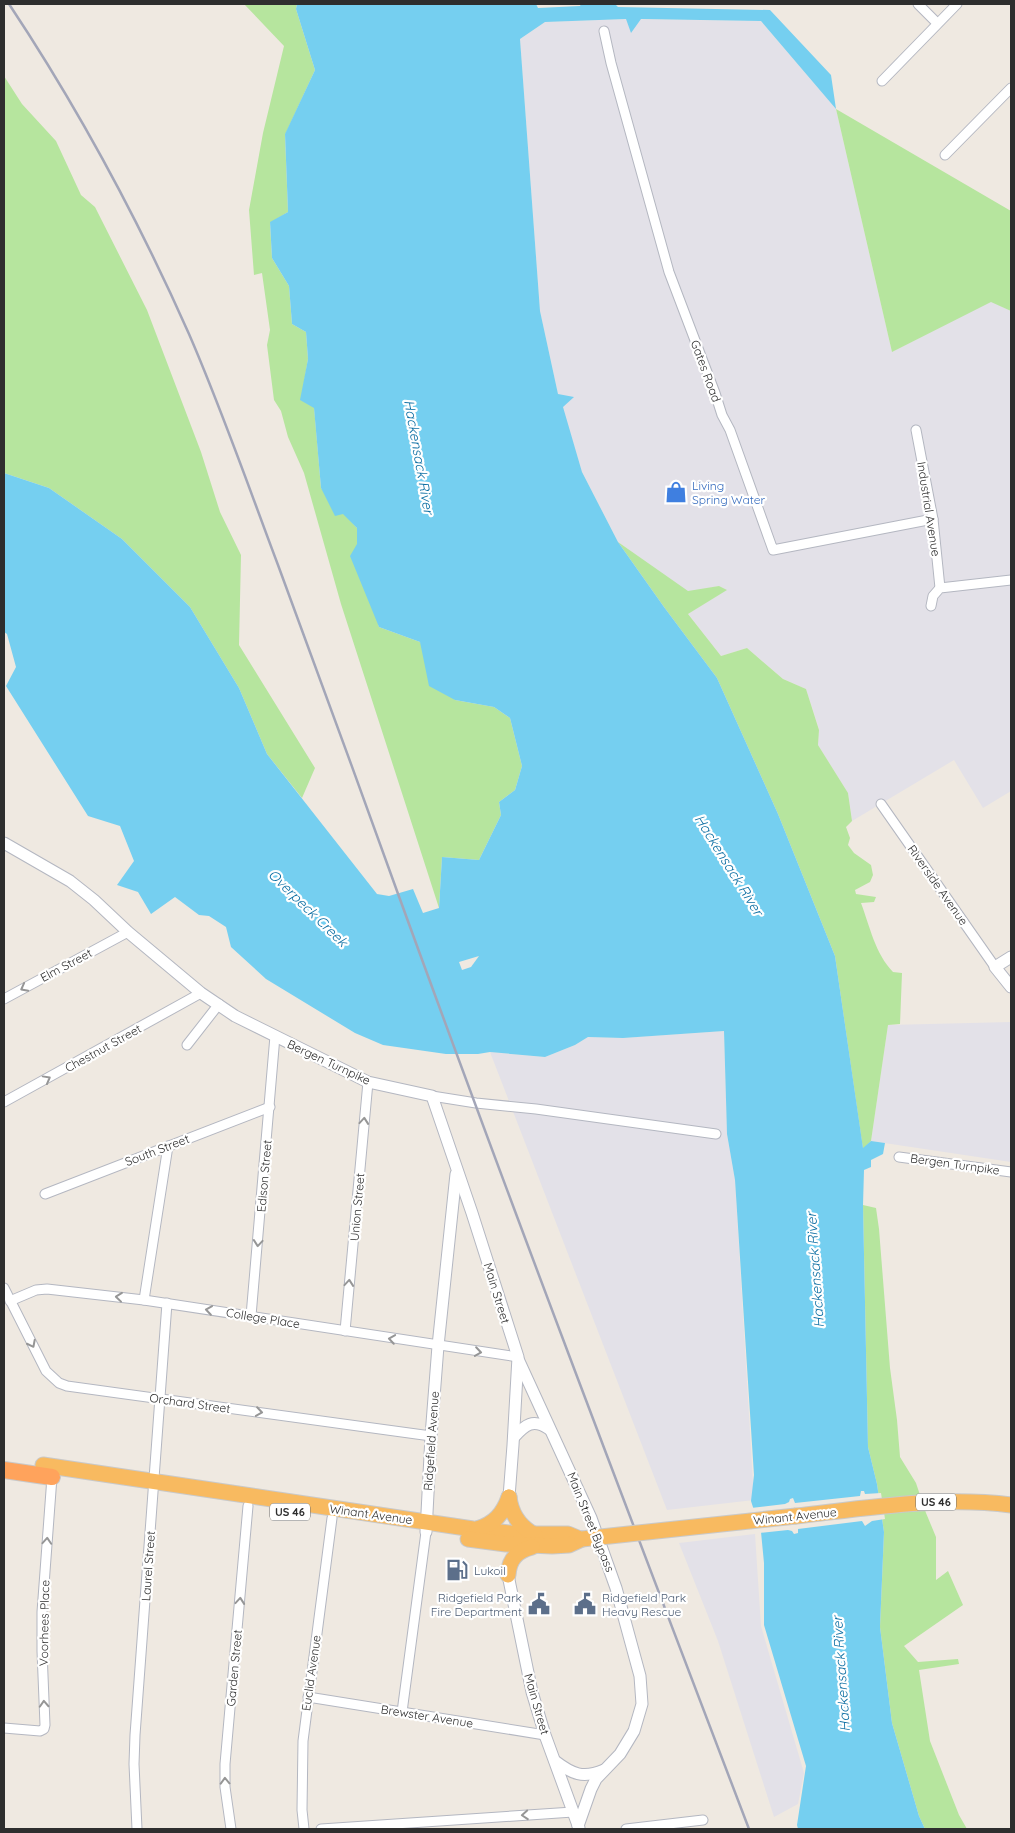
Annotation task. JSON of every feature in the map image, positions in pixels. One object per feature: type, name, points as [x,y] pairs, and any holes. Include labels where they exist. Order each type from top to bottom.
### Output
[{"type":"highway","name":"US 46","points":[[4,1460],[47,1471]]},
{"type":"highway","name":"US 46","points":[[4,1470],[47,1471]]},
{"type":"highway","name":"Winant Avenue","points":[[47,1471],[477,1535],[536,1540],[568,1534],[581,1539],[915,1503],[961,1501],[1011,1505]]},
{"type":"highway","name":"Winant Avenue","points":[[154,1487],[248,1506],[332,1518],[426,1527]]},
{"type":"highway","points":[[508,1575],[496,1551],[477,1535],[496,1519],[505,1507],[509,1497]]},
{"type":"highway","points":[[508,1575],[510,1563],[515,1554],[536,1540],[515,1518],[509,1497]]},
{"type":"street","points":[[918,4],[937,23]]},
{"type":"street","points":[[882,81],[957,4]]},
{"type":"street","name":"Gates Road","points":[[604,31],[611,63],[669,272],[716,394],[722,415],[730,430],[773,550],[933,519]]},
{"type":"street","points":[[945,154],[1011,88]]},
{"type":"street","name":"Industrial Avenue","points":[[916,430],[933,519],[940,588]]},
{"type":"street","points":[[931,606],[932,596],[940,588],[1011,580]]},
{"type":"street","name":"Riverside Avenue","points":[[881,804],[995,967]]},
{"type":"street","name":"Bergen Turnpike","points":[[4,843],[70,881],[201,994],[235,1016],[368,1082],[432,1096],[476,1103],[528,1108],[716,1134]]},
{"type":"street","name":"Elm Street","points":[[4,996],[128,932]]},
{"type":"street","points":[[1011,957],[995,967],[1011,987]]},
{"type":"street","name":"Chestnut Street","points":[[4,1102],[201,994]]},
{"type":"street","points":[[187,1046],[219,1004]]},
{"type":"street","name":"Edison Street","points":[[251,1316],[275,1036]]},
{"type":"street","name":"Union Street","points":[[345,1331],[368,1082]]},
{"type":"street","name":"Main Street","points":[[432,1096],[518,1357],[509,1497]]},
{"type":"street","name":"South Street","points":[[44,1194],[270,1107]]},
{"type":"street","points":[[144,1300],[168,1146]]},
{"type":"street","name":"Bergen Turnpike","points":[[898,1157],[1011,1172]]},
{"type":"street","name":"Ridgefield Avenue","points":[[402,1712],[426,1527],[438,1346],[456,1170]]},
{"type":"street","points":[[451,1224],[458,1217],[472,1213]]},
{"type":"street","name":"Orchard Street","points":[[4,1288],[46,1371],[59,1383],[67,1386],[431,1436]]},
{"type":"street","name":"College Place","points":[[10,1301],[36,1290],[47,1289],[167,1303],[518,1357]]},
{"type":"street","name":"Laurel Street","points":[[138,1829],[134,1764],[135,1735],[167,1303]]},
{"type":"street","name":"Main Street Bypass","points":[[518,1357],[549,1428],[574,1478],[604,1552],[640,1676],[642,1704],[634,1731],[628,1744],[604,1770],[591,1789],[579,1828]]},
{"type":"street","points":[[514,1438],[523,1427],[532,1424],[542,1424],[549,1428]]},
{"type":"street","name":"Voorhees Place","points":[[4,1728],[40,1731],[44,1729],[45,1725],[42,1612],[47,1471]]},
{"type":"street","name":"Garden Street","points":[[230,1829],[225,1787],[225,1764],[248,1506]]},
{"type":"street","name":"Euclid Avenue","points":[[304,1829],[302,1810],[303,1741],[332,1518]]},
{"type":"street","name":"Main Street","points":[[508,1575],[532,1692],[545,1735],[579,1828]]},
{"type":"street","name":"Brewster Avenue","points":[[308,1697],[545,1735]]},
{"type":"street","points":[[554,1760],[566,1769],[578,1774],[593,1774],[604,1770]]},
{"type":"street","points":[[322,1829],[573,1812]]},
{"type":"street","points":[[626,1829],[670,1827],[703,1820]]},
{"type":"shaded area","points":[[626,19],[761,21],[836,109],[892,352],[991,301],[1011,311],[1011,791],[983,808],[954,760],[852,821],[848,793],[818,745],[819,729],[806,689],[783,679],[747,648],[721,656],[688,614],[726,590],[719,586],[688,592],[618,542],[582,472],[558,394],[540,311],[520,39],[545,22]]},
{"type":"shaded area","points":[[1011,1022],[1011,1162],[871,1141],[888,1025]]},
{"type":"shaded area","points":[[724,1031],[727,1134],[735,1180],[754,1500],[667,1510],[490,1052],[545,1057],[575,1045],[588,1037],[623,1038]]},
{"type":"shaded area","points":[[755,1534],[761,1626],[804,1773],[798,1804],[774,1817],[718,1641],[679,1543]]},
{"type":"green space","points":[[244,4],[297,4],[296,9],[315,70],[285,135],[288,212],[270,223],[272,258],[289,286],[292,324],[306,332],[308,359],[301,400],[314,407],[321,488],[357,528],[357,544],[379,627],[420,642],[455,700],[494,707],[510,718],[522,766],[515,790],[499,802],[501,815],[479,860],[442,857],[439,908],[341,604],[304,473],[288,437],[281,411],[274,400],[267,345],[270,330],[262,273],[254,275],[249,210],[263,133],[284,46]]},
{"type":"green space","points":[[4,76],[22,104],[56,141],[81,195],[95,207],[147,310],[201,452],[220,512],[241,555],[239,645],[315,768],[302,798],[267,754],[239,688],[190,607],[122,539],[49,488],[4,473]]},
{"type":"green space","points":[[836,109],[1011,211],[1011,311],[991,302],[892,352]]},
{"type":"green space","points":[[618,542],[688,591],[719,586],[727,590],[688,614],[721,656],[747,648],[783,679],[806,689],[819,730],[818,745],[848,793],[852,821],[846,827],[850,838],[848,845],[854,853],[871,865],[873,875],[870,882],[855,890],[856,894],[876,897],[874,902],[861,903],[870,930],[877,948],[887,965],[893,972],[902,973],[900,1024],[888,1025],[871,1141],[863,1149],[835,956],[778,814],[717,678]]},
{"type":"green space","points":[[863,1205],[876,1208],[900,1457],[916,1483],[936,1537],[936,1580],[948,1571],[963,1605],[904,1646],[918,1662],[958,1659],[959,1664],[919,1670],[930,1741],[959,1815],[967,1829],[925,1829],[919,1816],[892,1723],[880,1627],[884,1532],[877,1484],[868,1447]]},
{"type":"water","points":[[297,4],[536,4],[538,8],[580,6],[581,4],[615,4],[618,7],[770,10],[831,75],[836,109],[761,21],[641,19],[631,33],[626,19],[545,22],[520,39],[540,311],[558,394],[574,397],[563,407],[582,472],[618,542],[717,678],[778,814],[835,956],[863,1148],[871,1141],[885,1143],[883,1154],[871,1160],[871,1167],[864,1170],[863,1205],[868,1447],[877,1484],[884,1532],[880,1627],[892,1723],[919,1816],[925,1829],[798,1829],[806,1766],[764,1625],[764,1563],[761,1532],[751,1501],[754,1475],[735,1180],[727,1134],[724,1031],[623,1038],[588,1037],[575,1045],[545,1057],[490,1052],[446,1054],[383,1045],[355,1033],[266,979],[231,947],[226,927],[209,916],[199,915],[175,897],[151,914],[138,892],[117,885],[134,861],[120,826],[88,816],[6,686],[16,667],[7,634],[4,632],[4,473],[49,488],[122,539],[190,607],[239,688],[267,754],[377,894],[389,896],[413,889],[423,913],[439,908],[442,857],[479,860],[501,815],[499,802],[515,790],[522,766],[510,718],[494,707],[455,700],[429,686],[420,642],[379,627],[350,556],[357,544],[357,528],[343,514],[335,516],[321,488],[314,408],[300,400],[308,359],[306,332],[292,324],[289,286],[272,258],[270,222],[288,212],[285,134],[315,70],[296,9]]},
{"type":"pier","points":[[479,956],[471,967],[462,970],[459,962]]},
{"type":"pier","points":[[861,1491],[864,1491],[865,1494],[881,1493],[885,1519],[872,1521],[865,1526],[862,1521],[798,1529],[798,1533],[794,1534],[788,1530],[759,1533],[751,1508],[785,1504],[793,1498],[795,1503],[860,1496]]},
{"type":"railway","points":[[9,4],[59,83],[128,206],[201,363],[278,565],[527,1244],[749,1829]]},
{"type":"place","name":"Living Spring Water","points":[[676,492]]},
{"type":"place","name":"Lukoil","points":[[457,1570]]},
{"type":"place","name":"Ridgefield Park Fire Department","points":[[539,1604]]},
{"type":"place","name":"Ridgefield Park Heavy Rescue","points":[[585,1604]]},
{"type":"water label","name":"Hackensack River","points":[[419,457]]},
{"type":"water label","name":"Hackensack River","points":[[729,865]]},
{"type":"water label","name":"Overpeck Creek","points":[[308,908]]},
{"type":"water label","name":"Hackensack River","points":[[815,1270]]},
{"type":"water label","name":"Hackensack River","points":[[841,1674]]}]
